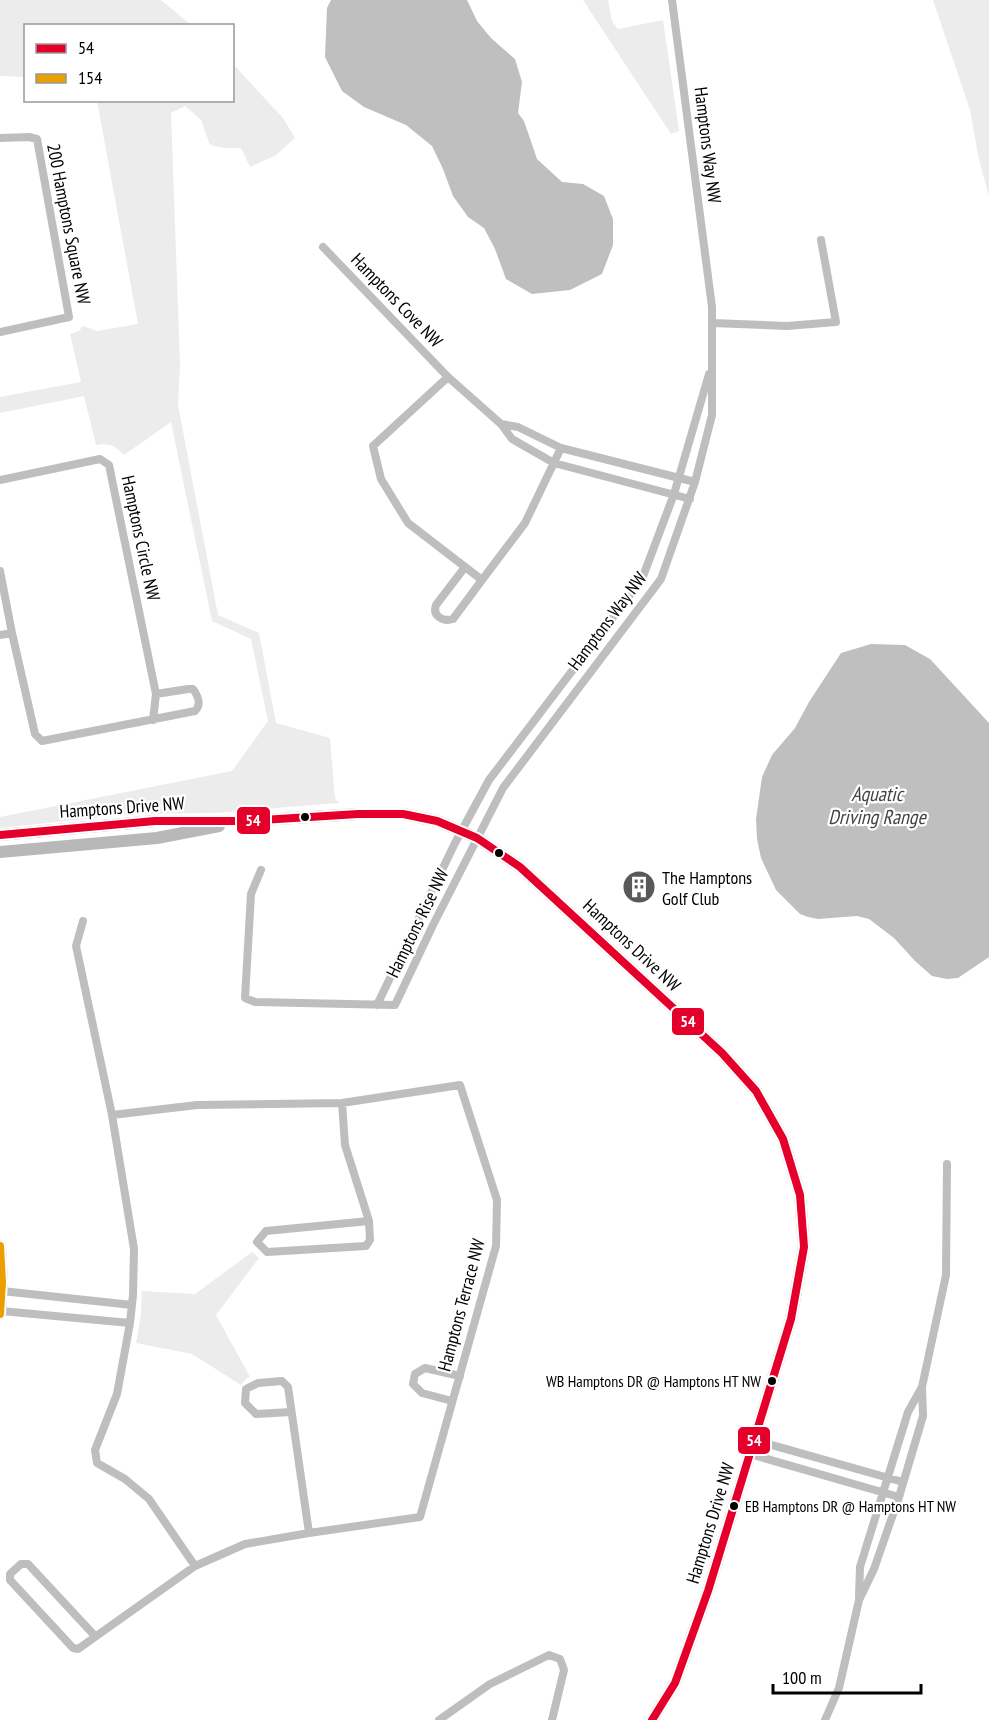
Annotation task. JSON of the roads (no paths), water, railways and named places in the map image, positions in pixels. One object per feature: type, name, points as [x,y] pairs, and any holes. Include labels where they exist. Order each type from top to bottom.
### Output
[{"type":"street","name":"Hamptons Way NW","points":[[477,838],[503,788],[661,579],[690,499],[712,415],[712,307],[672,0]]},
{"type":"street","name":"200 Hamptons Square NW","points":[[0,138],[38,139],[69,318],[0,332]]},
{"type":"street","points":[[712,323],[787,326],[836,322],[822,240]]},
{"type":"street","name":"Hamptons Cove NW","points":[[323,247],[448,377],[501,424],[512,440],[554,463],[690,499]]},
{"type":"street","name":"Hamptons Way NW","points":[[461,830],[489,780],[642,579],[674,494],[712,365]]},
{"type":"street","points":[[448,377],[373,446],[381,480],[408,523],[482,580]]},
{"type":"street","points":[[501,424],[518,427],[561,448],[695,482]]},
{"type":"street","points":[[465,567],[436,605],[434,611],[436,615],[444,620],[453,619],[525,523],[561,448]]},
{"type":"street","name":"Hamptons Circle NW","points":[[0,480],[100,459],[109,465],[156,694],[153,720]]},
{"type":"street","points":[[0,571],[4,614],[12,633],[35,734],[42,741],[153,720],[195,711],[198,708],[199,701],[193,689],[156,694]]},
{"type":"street","points":[[0,635],[12,633]]},
{"type":"street","points":[[583,657],[595,666]]},
{"type":"street","name":"Hamptons Drive NW","points":[[0,834],[155,821],[247,821],[358,814],[403,814],[437,821],[477,838],[520,867],[722,1053],[756,1091],[783,1139],[800,1195],[804,1247],[790,1319],[708,1591],[675,1683],[652,1720]]},
{"type":"street","name":"Hamptons Drive NW","points":[[0,852],[157,838],[247,821]]},
{"type":"street","name":"Hamptons Rise NW","points":[[377,1005],[461,830]]},
{"type":"street","name":"Hamptons Rise NW","points":[[261,870],[251,894],[245,998],[255,1002],[395,1005],[477,838]]},
{"type":"street","points":[[418,917],[433,925]]},
{"type":"street","points":[[83,921],[76,946],[112,1115],[134,1250],[130,1323],[117,1394],[95,1450],[97,1463],[125,1479],[149,1498],[195,1566]]},
{"type":"street","name":"Hamptons Terrace NW","points":[[95,1636],[28,1564],[21,1564],[10,1574],[10,1580],[73,1648],[78,1649],[195,1566],[245,1544],[420,1517],[496,1246],[497,1200],[460,1085],[342,1102],[197,1105],[112,1115]]},
{"type":"street","points":[[342,1102],[345,1145],[369,1221],[370,1240],[366,1245],[267,1252],[257,1242],[266,1231],[369,1221]]},
{"type":"street","points":[[825,1720],[838,1688],[860,1600],[874,1569],[899,1497],[923,1416],[922,1386],[946,1275],[947,1164]]},
{"type":"street","points":[[0,1246],[2,1291],[0,1312],[130,1323]]},
{"type":"street","points":[[2,1291],[132,1305]]},
{"type":"street","points":[[452,1401],[422,1392],[413,1384],[416,1374],[425,1368],[460,1376]]},
{"type":"street","points":[[291,1412],[256,1414],[245,1403],[246,1389],[258,1383],[282,1381],[288,1387],[309,1533]]},
{"type":"street","points":[[860,1600],[860,1567],[908,1412],[922,1386]]},
{"type":"street","points":[[754,1440],[903,1482]]},
{"type":"street","points":[[750,1454],[899,1497]]},
{"type":"street","points":[[438,1720],[490,1684],[549,1655],[560,1659],[564,1670],[552,1720]]},
{"type":"water","points":[[331,0],[467,0],[477,21],[491,38],[515,59],[522,82],[518,113],[524,121],[537,159],[562,182],[583,184],[604,196],[613,219],[613,245],[602,274],[570,290],[532,294],[506,279],[484,228],[468,217],[453,196],[432,146],[406,125],[364,107],[342,91],[325,57],[327,8]]},
{"type":"water","name":"Aquatic Driving Range","points":[[871,644],[905,645],[930,659],[989,723],[989,957],[958,978],[947,979],[932,976],[894,938],[869,919],[857,916],[818,919],[800,914],[776,890],[761,858],[756,819],[762,777],[772,755],[795,728],[841,653]]},
{"type":"place","name":"The Hamptons Golf Club","points":[[639,887]]},
{"type":"place","name":"WB Hamptons DR @ Hamptons HT NW","points":[[772,1381]]},
{"type":"place","name":"EB Hamptons DR @ Hamptons HT NW","points":[[734,1506]]}]
